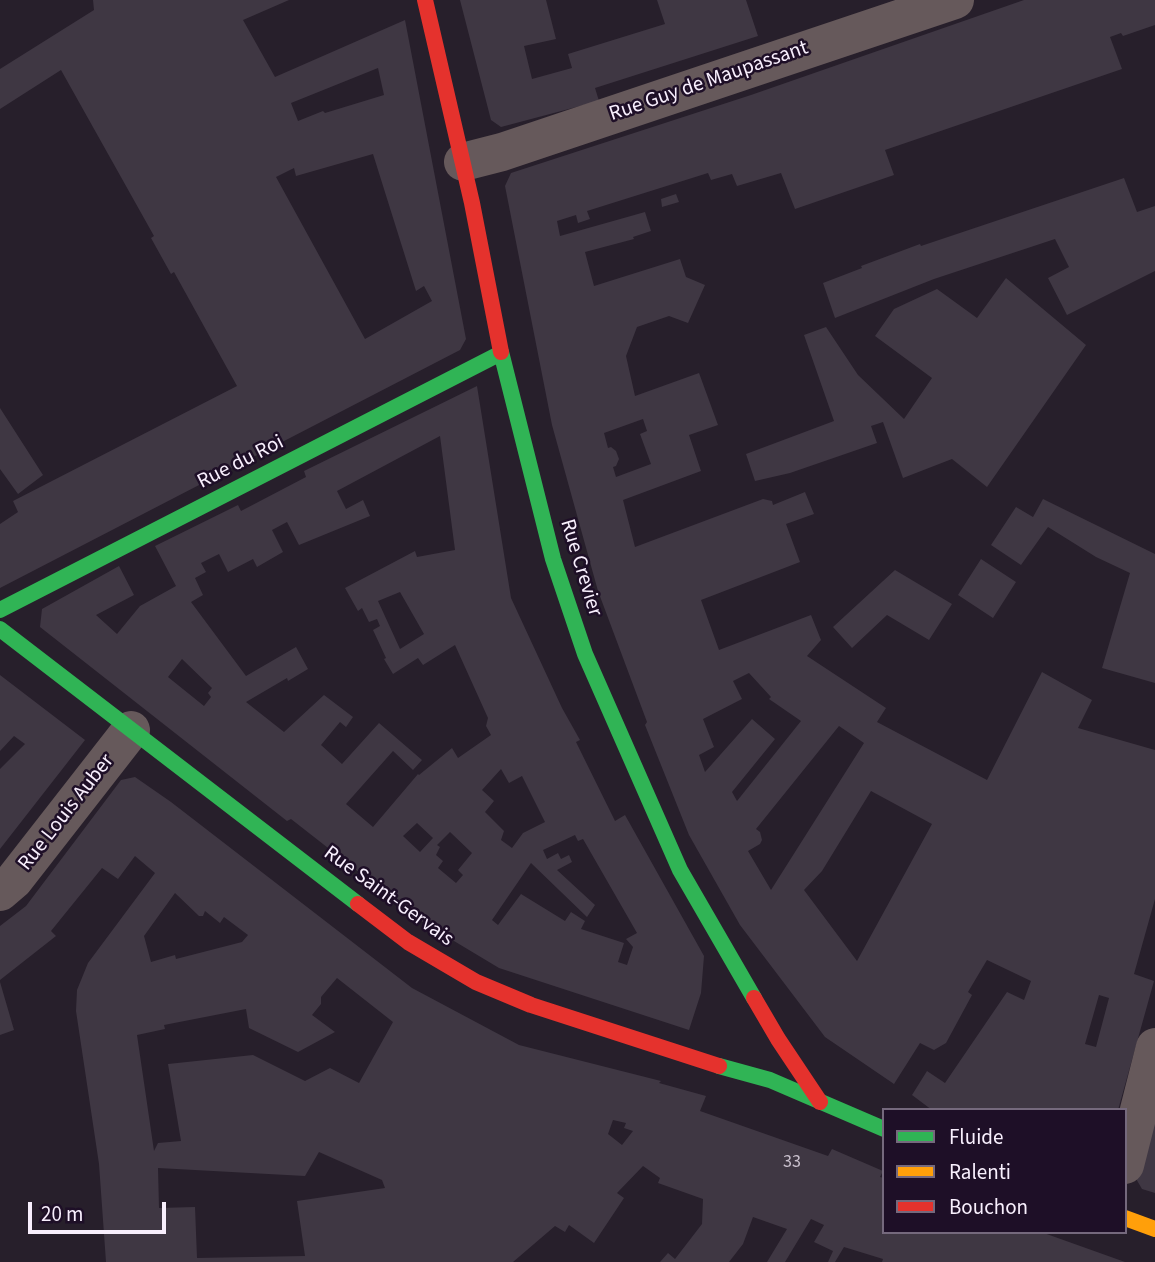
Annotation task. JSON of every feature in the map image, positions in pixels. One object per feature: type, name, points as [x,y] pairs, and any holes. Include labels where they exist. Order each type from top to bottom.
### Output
[{"type":"street","name":"Rue Crevier","points":[[425,0],[463,162],[501,353],[553,559],[585,654],[680,870],[778,1039],[820,1102]]},
{"type":"street","name":"Rue Guy de Maupassant","points":[[463,162],[502,152],[955,0]]},
{"type":"street","name":"Rue du Roi","points":[[0,610],[501,353]]},
{"type":"street","name":"Rue Saint-Gervais","points":[[0,629],[408,942],[476,982],[531,1005],[681,1055],[770,1080],[882,1128]]},
{"type":"street","name":"Rue Louis Auber","points":[[0,892],[14,880],[131,730]]},
{"type":"street","points":[[1127,1157],[1155,1047]]},
{"type":"street","points":[[1127,1219],[1155,1229]]},
{"type":"building","points":[[93,0],[289,0],[243,20],[275,77],[405,20],[466,339],[460,350],[0,588],[0,524],[18,512],[13,501],[237,386],[174,272],[171,274],[151,238],[154,236],[61,70],[0,109],[0,69],[94,10]],"holes":[[[378,68],[384,95],[325,113],[323,111],[298,121],[291,103]],[[373,154],[416,291],[424,286],[432,301],[365,339],[276,177],[294,168],[296,176]]]},
{"type":"building","points":[[460,0],[546,0],[556,39],[524,46],[532,79],[572,68],[568,54],[665,24],[657,0],[746,0],[758,36],[595,88],[599,101],[501,127],[491,120]]},
{"type":"building","points":[[1024,0],[1155,0],[1155,25],[1123,36],[1121,33],[1110,37],[1122,69],[885,150],[894,175],[795,209],[781,173],[737,186],[732,174],[711,180],[708,173],[587,211],[590,219],[578,223],[576,215],[557,221],[560,236],[645,212],[651,231],[633,237],[634,239],[585,252],[594,286],[680,259],[686,277],[705,285],[688,323],[669,316],[637,327],[626,356],[635,396],[699,373],[718,425],[689,435],[701,471],[623,500],[635,547],[763,499],[772,501],[773,505],[805,492],[814,514],[786,524],[800,562],[701,600],[719,650],[811,615],[821,640],[807,656],[886,708],[877,722],[987,780],[1042,672],[1092,700],[1078,728],[1155,750],[1155,899],[1134,974],[1154,981],[1119,1108],[929,1108],[912,1095],[927,1071],[945,1083],[1007,992],[1024,1000],[1031,981],[987,960],[968,992],[972,995],[946,1043],[934,1050],[920,1043],[894,1084],[825,1037],[740,925],[689,835],[645,725],[647,722],[598,591],[552,425],[505,186],[511,173],[751,95]],"holes":[[[643,419],[647,431],[640,434],[651,464],[616,477],[613,467],[619,459],[616,451],[608,448],[604,433]],[[749,673],[771,697],[769,699],[801,721],[737,801],[732,792],[775,739],[752,719],[705,772],[699,755],[714,747],[703,719],[742,699],[733,681]],[[839,726],[864,743],[771,890],[748,851],[762,840],[756,829]],[[871,791],[932,824],[857,961],[804,890],[822,871]],[[1099,995],[1109,998],[1096,1047],[1085,1044]]]},
{"type":"building","points":[[1124,178],[1137,212],[1155,206],[1155,271],[1067,315],[1048,278],[1069,267],[1055,239],[934,279],[835,318],[823,283],[920,244],[921,246]]},
{"type":"building","points":[[676,194],[679,202],[662,207],[661,199]]},
{"type":"building","points":[[1006,278],[1086,345],[987,487],[952,459],[903,478],[883,422],[871,426],[877,443],[790,473],[755,481],[746,454],[834,421],[804,335],[826,327],[858,375],[904,419],[932,378],[875,336],[894,309],[937,289],[977,318]]},
{"type":"building","points":[[477,386],[511,598],[562,708],[580,740],[576,742],[615,821],[625,815],[704,956],[701,993],[689,1030],[499,968],[424,923],[291,819],[287,821],[40,627],[42,609],[119,566],[134,595],[96,615],[117,634],[140,606],[176,586],[155,546],[238,505],[241,511],[306,477],[304,471]],"holes":[[[440,436],[455,550],[417,557],[415,551],[345,588],[358,611],[362,608],[369,622],[377,619],[380,626],[373,630],[393,674],[418,658],[423,665],[455,645],[488,718],[486,726],[491,735],[458,758],[452,748],[418,774],[373,827],[346,804],[393,751],[413,770],[422,760],[379,723],[342,764],[321,745],[340,722],[346,727],[353,717],[324,695],[284,732],[246,702],[308,669],[296,647],[246,676],[191,602],[203,595],[195,578],[206,572],[201,563],[219,554],[228,572],[253,559],[257,567],[283,552],[272,530],[287,522],[299,545],[370,516],[363,500],[346,509],[337,491]],[[400,592],[424,634],[400,649],[378,601]],[[182,659],[212,688],[208,693],[211,697],[204,706],[168,677]],[[501,769],[509,783],[522,776],[545,822],[523,833],[512,848],[501,840],[504,831],[485,812],[494,801],[482,790]],[[417,823],[433,838],[420,852],[403,836]],[[450,832],[472,853],[458,870],[463,875],[456,883],[438,868],[443,861],[436,855],[440,847],[437,845]],[[575,835],[578,841],[583,839],[637,933],[626,939],[633,947],[627,965],[618,962],[624,943],[581,929],[585,921],[571,912],[565,921],[521,894],[498,925],[492,920],[531,863],[587,917],[595,905],[557,870],[572,862],[569,855],[561,859],[558,853],[547,859],[543,850]]]},
{"type":"building","points":[[0,408],[43,475],[18,494],[0,469]]},
{"type":"building","points":[[1043,499],[1155,554],[1155,683],[1102,668],[1130,573],[1096,557],[1048,527],[1021,565],[991,545],[1016,507],[1033,517]]},
{"type":"building","points":[[981,559],[1016,582],[993,618],[958,595]]},
{"type":"building","points":[[895,570],[952,604],[929,640],[887,615],[852,648],[833,627]]},
{"type":"building","points":[[0,675],[85,740],[0,849],[0,769],[25,744],[14,736],[0,751]]},
{"type":"building","points":[[135,777],[412,988],[519,1045],[661,1081],[659,1083],[706,1096],[700,1111],[828,1156],[832,1149],[882,1171],[882,1234],[1047,1234],[1125,1262],[882,1262],[883,1259],[844,1247],[835,1262],[828,1262],[833,1251],[814,1242],[824,1225],[811,1219],[785,1262],[767,1262],[787,1229],[753,1217],[743,1244],[729,1262],[660,1262],[668,1253],[675,1259],[702,1224],[703,1199],[658,1183],[660,1178],[643,1166],[617,1193],[624,1198],[594,1243],[569,1225],[565,1232],[555,1226],[513,1262],[106,1262],[99,1164],[76,1011],[77,990],[88,963],[155,873],[135,856],[118,879],[102,868],[51,931],[56,936],[0,980],[0,926],[26,906],[121,780]],"holes":[[[175,893],[199,916],[203,916],[205,911],[220,923],[224,917],[248,935],[242,942],[176,959],[175,955],[151,962],[144,936]],[[337,978],[393,1022],[359,1083],[330,1068],[305,1081],[253,1055],[168,1064],[181,1141],[158,1143],[154,1151],[137,1035],[165,1029],[164,1025],[246,1009],[249,1028],[298,1052],[335,1032],[312,1015],[321,1004],[321,997]],[[613,1120],[626,1123],[624,1128],[633,1131],[622,1145],[608,1134]],[[319,1152],[382,1180],[385,1188],[297,1201],[305,1256],[197,1258],[195,1207],[159,1208],[158,1168],[305,1176]]]},
{"type":"building","points":[[0,982],[14,1030],[0,1035]]},
{"type":"building","points":[[1155,1107],[1155,1193],[1142,1189],[1135,1177]]},
{"type":"traffic: fast","points":[[501,352],[553,559],[585,654],[680,870],[754,998]]},
{"type":"traffic: fast","points":[[0,610],[501,353]]},
{"type":"traffic: fast","points":[[0,629],[358,904]]},
{"type":"traffic: fast","points":[[719,1066],[770,1080],[882,1128]]},
{"type":"traffic: slow","points":[[1127,1219],[1155,1229]]},
{"type":"traffic: jam","points":[[425,0],[472,203],[501,352]]},
{"type":"traffic: jam","points":[[358,904],[408,942],[476,982],[531,1005],[719,1066]]},
{"type":"traffic: jam","points":[[754,998],[820,1102]]}]
